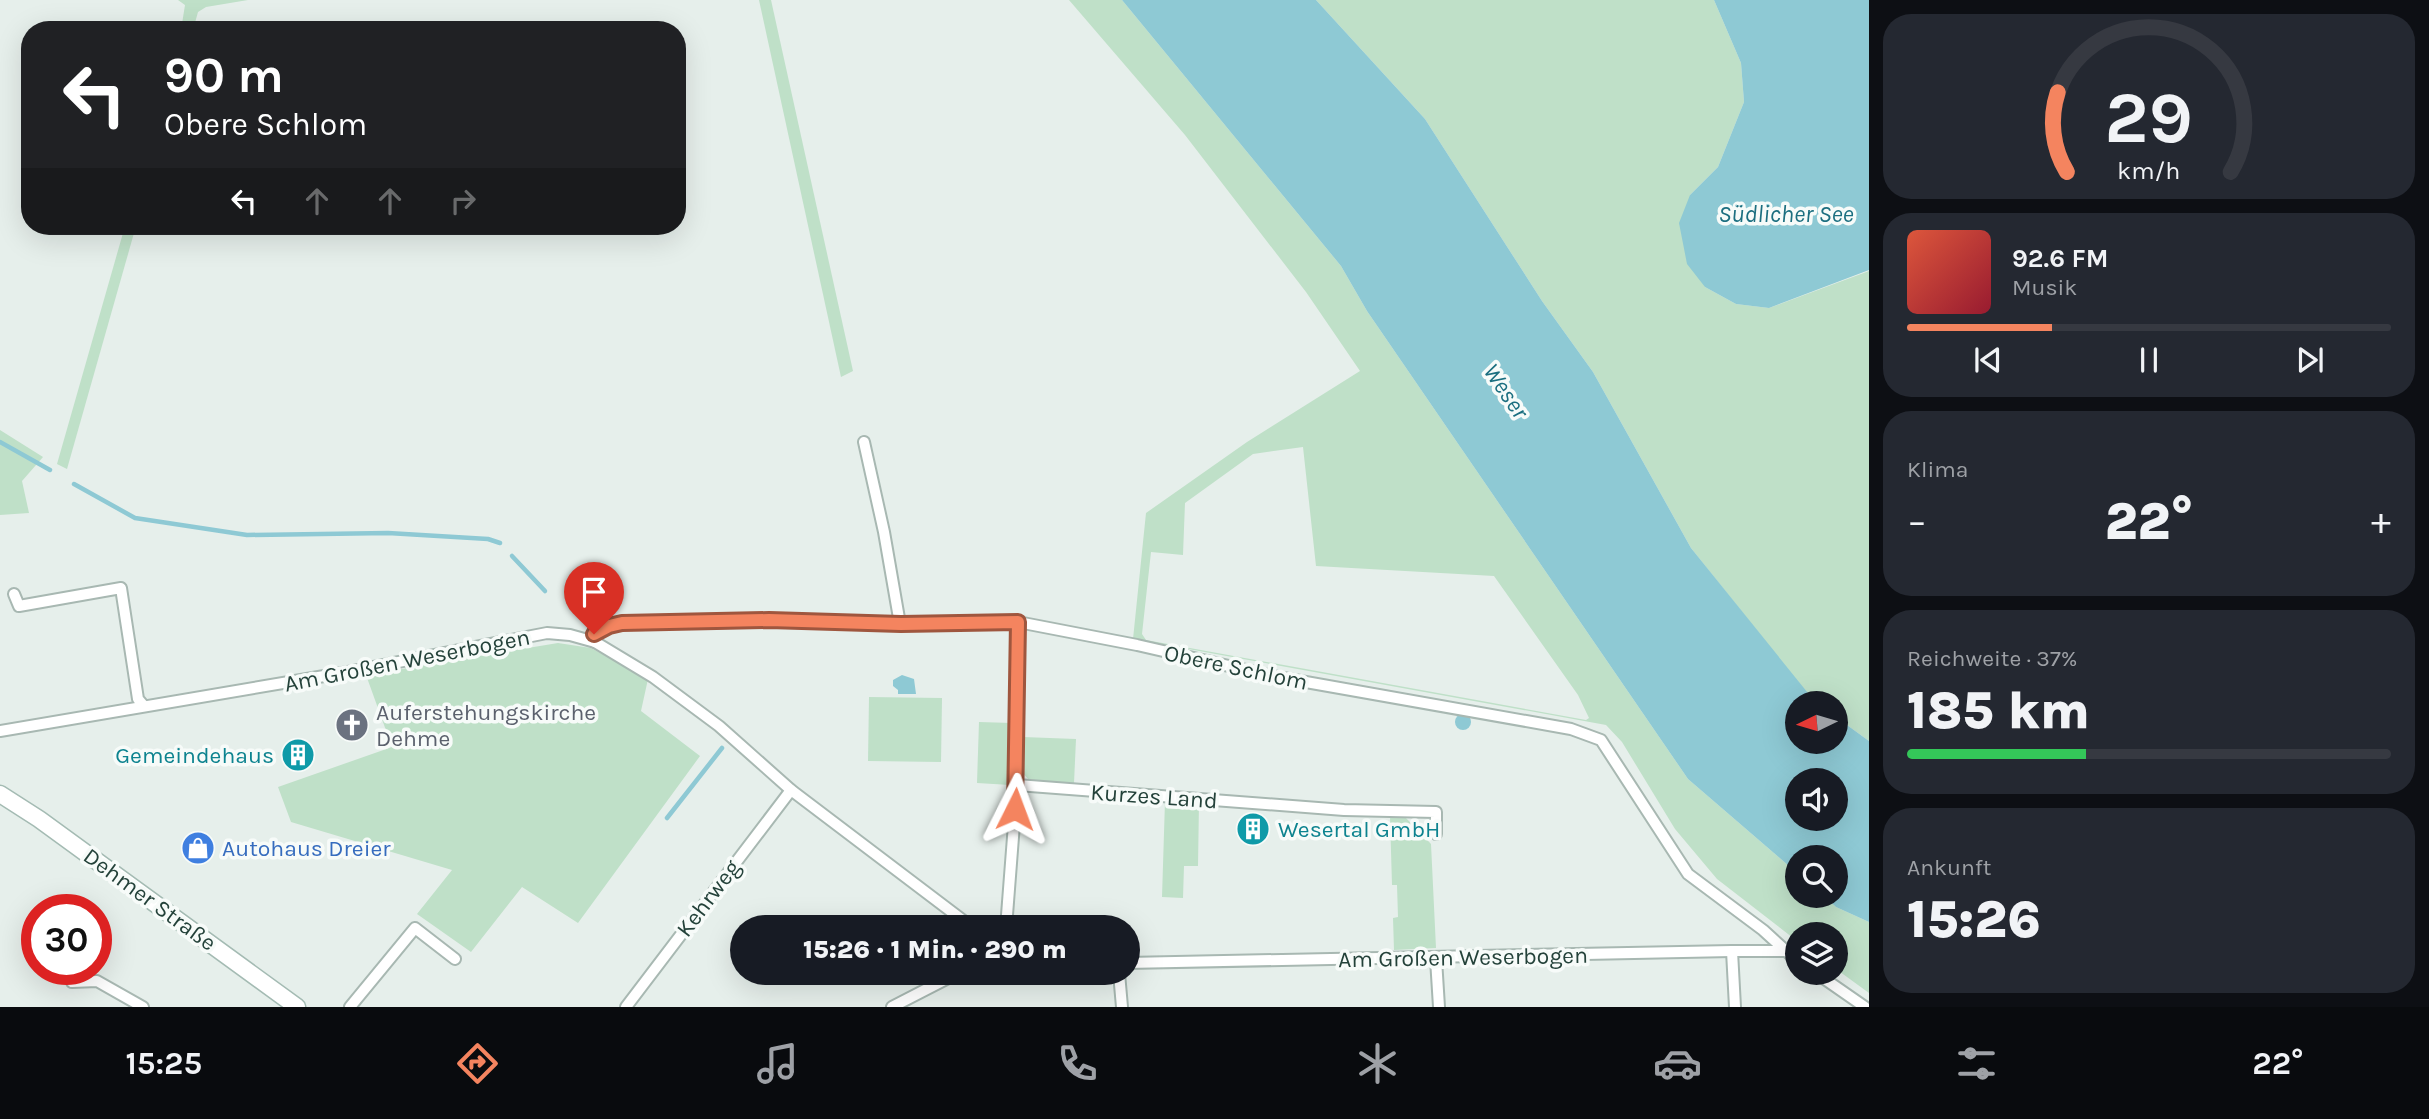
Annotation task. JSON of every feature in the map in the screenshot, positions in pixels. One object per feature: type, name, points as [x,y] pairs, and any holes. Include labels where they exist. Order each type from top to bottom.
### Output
[{"type":"street","points":[[864,442],[901,624]]},
{"type":"street","points":[[15,594],[19,606],[121,588],[138,699],[144,706]]},
{"type":"street","name":"Obere Schlom","points":[[595,642],[594,634],[622,623],[777,620],[901,624],[1018,622],[1137,645],[1272,676],[1571,729],[1601,740],[1688,874],[1763,930],[1785,950]]},
{"type":"street","points":[[1007,915],[1017,785],[1018,622]]},
{"type":"street","name":"Am Großen Weserbogen","points":[[0,731],[318,678],[547,633],[570,635],[595,642],[653,677],[719,726],[791,790],[956,915]]},
{"type":"street","name":"Kurzes Land","points":[[1017,785],[1344,810],[1436,811],[1436,834]]},
{"type":"street","name":"Kehrweg","points":[[626,1007],[791,790]]},
{"type":"street","name":"Dehmer Straße","points":[[0,794],[39,819],[298,1007]]},
{"type":"street","points":[[351,1007],[415,928],[455,959]]},
{"type":"street","points":[[1732,951],[1735,1007]]},
{"type":"street","name":"Am Großen Weserbogen","points":[[1140,963],[1785,951]]},
{"type":"street","points":[[1436,958],[1439,1007]]},
{"type":"street","points":[[104,985],[143,1007]]},
{"type":"street","points":[[892,1007],[935,985]]},
{"type":"street","points":[[1120,985],[1122,1007]]},
{"type":"street","points":[[1833,985],[1865,1007]]},
{"type":"green space","points":[[178,0],[248,0],[206,7],[198,12],[196,21],[182,21],[185,5]]},
{"type":"green space","points":[[759,0],[771,0],[853,371],[841,377]]},
{"type":"green space","points":[[1069,0],[1122,0],[1341,266],[1367,311],[1688,779],[1785,863],[1785,908],[1838,908],[1869,922],[1869,993],[1848,978],[1848,922],[1785,922],[1785,932],[1717,879],[1675,829],[1622,742],[1606,725],[1133,639],[1146,513],[1247,442],[1360,371],[1306,292],[1185,135]],"holes":[[[1303,447],[1316,566],[1494,576],[1578,695],[1589,718],[1586,720],[1146,640],[1142,634],[1151,552],[1183,555],[1185,503],[1253,454]]]},
{"type":"green space","points":[[1316,0],[1714,0],[1741,63],[1744,102],[1718,167],[1690,195],[1705,287],[1736,304],[1769,308],[1869,271],[1869,741],[1848,726],[1848,691],[1805,691],[1691,548],[1593,372],[1542,301],[1425,119]]},
{"type":"green space","points":[[122,235],[133,235],[67,469],[57,464]]},
{"type":"green space","points":[[0,430],[43,457],[22,481],[29,513],[0,515]]},
{"type":"green space","points":[[558,643],[591,648],[648,679],[641,711],[700,756],[578,923],[522,887],[471,952],[417,914],[452,870],[291,822],[278,787],[392,747],[366,675]]},
{"type":"green space","points":[[869,697],[942,698],[941,762],[868,761]]},
{"type":"green space","points":[[979,722],[1012,723],[1010,785],[977,783]]},
{"type":"green space","points":[[1023,737],[1076,739],[1074,783],[1029,780],[1022,772]]},
{"type":"green space","points":[[1165,801],[1199,802],[1198,866],[1184,866],[1183,898],[1162,897]]},
{"type":"green space","points":[[1390,817],[1405,817],[1431,844],[1436,948],[1394,950],[1393,918],[1398,917],[1397,885],[1392,885]]},
{"type":"water","name":"Weser","points":[[1122,0],[1316,0],[1425,119],[1542,301],[1593,372],[1691,548],[1806,691],[1785,691],[1785,754],[1848,754],[1848,726],[1869,741],[1869,922],[1838,908],[1848,908],[1848,845],[1785,845],[1785,863],[1688,779],[1367,311],[1341,266]]},
{"type":"water","name":"Südlicher See","points":[[1714,0],[1869,0],[1869,270],[1769,308],[1736,304],[1705,287],[1687,264],[1679,223],[1690,195],[1718,167],[1744,102],[1741,63]]},
{"type":"water","points":[[902,675],[914,679],[916,694],[898,694],[893,680]]},
{"type":"water","points":[[1463,714],[1469,716],[1469,728],[1463,730],[1457,728],[1455,722],[1457,716]]},
{"type":"waterway","points":[[0,442],[50,470]]},
{"type":"waterway","points":[[74,484],[135,518],[247,535],[388,533],[488,539],[500,543]]},
{"type":"waterway","points":[[512,556],[545,591]]},
{"type":"waterway","points":[[667,818],[722,748]]},
{"type":"place","name":"Auferstehungskirche Dehme","points":[[352,725]]},
{"type":"place","name":"Gemeindehaus","points":[[298,755]]},
{"type":"place","name":"Wesertal GmbH","points":[[1253,829]]},
{"type":"place","name":"Autohaus Dreier","points":[[198,848]]},
{"type":"route","points":[[594,634],[622,623],[769,620],[901,624],[1018,622],[1015,809]]}]
